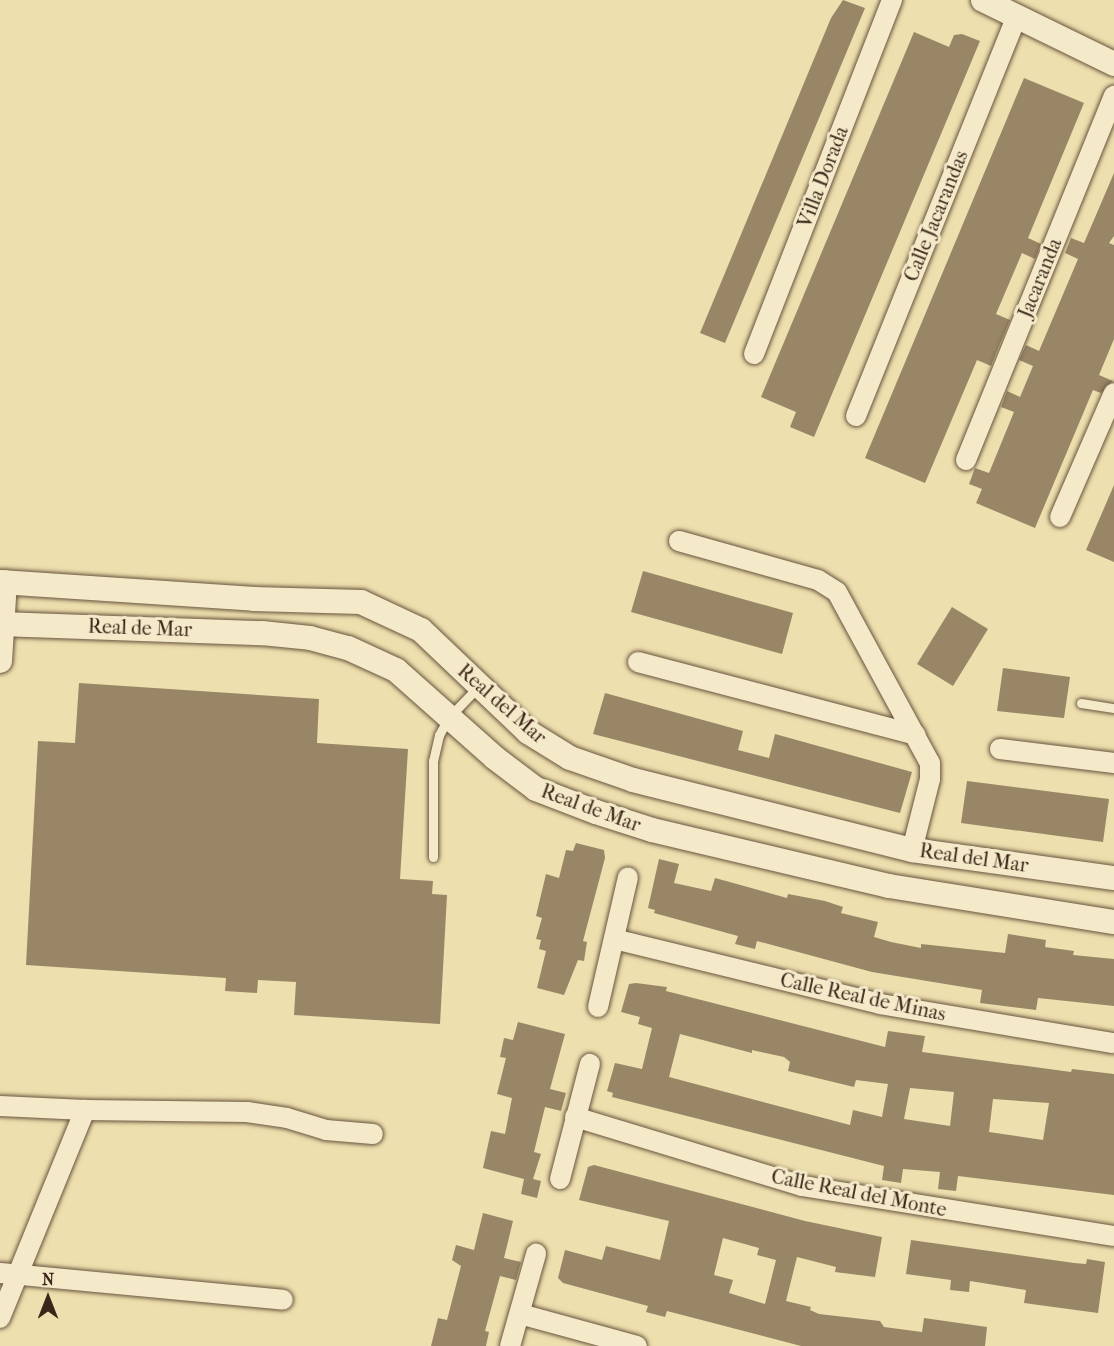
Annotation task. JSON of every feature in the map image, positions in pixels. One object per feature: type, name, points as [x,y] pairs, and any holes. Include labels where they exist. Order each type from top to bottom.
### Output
[{"type":"street","name":"Villa Dorada","points":[[754,354],[892,0]]},
{"type":"street","points":[[983,0],[1111,58]]},
{"type":"street","name":"Calle Jacarandas","points":[[856,416],[1017,15]]},
{"type":"street","name":"Jacaranda","points":[[966,460],[1114,96]]},
{"type":"street","points":[[1060,517],[1114,393]]},
{"type":"street","points":[[679,541],[818,580],[837,592],[916,735],[930,772],[912,850]]},
{"type":"street","points":[[0,661],[2,580]]},
{"type":"street","name":"Real del Mar","points":[[2,580],[254,599],[362,602],[421,630],[528,732],[570,758],[633,780],[912,850],[1114,878]]},
{"type":"street","name":"Real de Mar","points":[[2,624],[171,628],[310,638],[348,648],[396,670],[536,789],[652,830],[889,886],[1114,922]]},
{"type":"street","points":[[638,662],[916,735]]},
{"type":"street","points":[[1000,749],[1114,763]]},
{"type":"street","points":[[598,1007],[628,877]]},
{"type":"street","name":"Calle Real de Minas","points":[[614,939],[880,1004],[1114,1042]]},
{"type":"street","points":[[560,1179],[590,1064]]},
{"type":"street","points":[[0,1107],[247,1112],[287,1118],[326,1130],[373,1134]]},
{"type":"street","points":[[0,1318],[10,1274],[85,1110]]},
{"type":"street","name":"Calle Real del Monte","points":[[575,1117],[802,1186],[1114,1236]]},
{"type":"street","points":[[510,1346],[536,1254]]},
{"type":"street","points":[[10,1274],[283,1300]]},
{"type":"street","points":[[520,1314],[637,1346]]},
{"type":"lane","points":[[433,857],[433,762],[439,735],[449,717],[479,686]]},
{"type":"lane","points":[[1081,703],[1114,708]]},
{"type":"building","points":[[843,0],[865,8],[725,343],[700,333],[831,18]]},
{"type":"building","points":[[914,32],[949,47],[954,35],[962,34],[980,41],[814,437],[790,427],[796,412],[761,397]]},
{"type":"building","points":[[1024,78],[1084,103],[1028,238],[1041,244],[1035,259],[1022,253],[996,314],[1010,320],[991,366],[977,360],[925,483],[865,458]]},
{"type":"building","points":[[1114,173],[1114,236],[1109,243],[1114,245],[1114,339],[1099,375],[1113,381],[1101,393],[1093,390],[1035,528],[976,503],[982,489],[969,484],[975,468],[989,473],[1014,412],[1001,407],[1007,391],[1020,397],[1033,366],[1019,360],[1026,345],[1039,351],[1078,259],[1065,253],[1071,238],[1084,243]]},
{"type":"building","points":[[1114,485],[1114,562],[1086,550]]},
{"type":"building","points":[[643,571],[793,613],[782,654],[631,612]]},
{"type":"building","points":[[952,607],[988,629],[953,686],[917,664]]},
{"type":"building","points":[[1003,668],[1070,677],[1064,718],[997,711]]},
{"type":"building","points":[[79,683],[319,699],[317,743],[408,749],[400,879],[433,881],[432,894],[447,895],[440,1024],[294,1015],[296,982],[258,980],[257,993],[225,991],[226,978],[26,965],[38,741],[75,743]]},
{"type":"building","points":[[605,693],[743,731],[738,750],[769,758],[775,734],[912,772],[900,813],[593,734]]},
{"type":"building","points":[[967,781],[1109,799],[1103,842],[961,823]]},
{"type":"building","points":[[576,843],[604,850],[605,858],[583,941],[587,942],[584,961],[578,960],[564,995],[537,988],[546,951],[539,949],[541,940],[536,939],[542,918],[536,916],[546,874],[559,878],[566,850],[573,851]]},
{"type":"building","points":[[659,859],[679,864],[674,883],[711,891],[715,878],[787,898],[788,894],[825,901],[843,907],[841,913],[878,922],[874,937],[891,942],[921,948],[921,944],[1005,953],[1008,934],[1046,940],[1045,947],[1074,951],[1073,955],[1114,959],[1114,1006],[1038,998],[1036,1010],[980,1003],[982,990],[872,972],[757,941],[755,949],[735,944],[738,936],[654,913],[655,910],[648,908]]},
{"type":"building","points":[[629,984],[667,987],[666,991],[885,1047],[888,1031],[925,1036],[922,1052],[1071,1072],[1072,1069],[1114,1074],[1114,1195],[958,1176],[956,1191],[938,1189],[940,1172],[903,1169],[901,1183],[882,1180],[884,1166],[612,1097],[613,1093],[607,1091],[615,1063],[642,1069],[652,1028],[638,1024],[640,1017],[621,1012]],"holes":[[[680,1034],[752,1053],[752,1050],[784,1057],[790,1062],[788,1071],[854,1087],[856,1080],[888,1084],[882,1117],[853,1110],[850,1125],[669,1077]],[[910,1088],[954,1092],[950,1126],[904,1119]],[[993,1099],[1049,1103],[1043,1140],[989,1132]]]},
{"type":"building","points":[[518,1022],[565,1034],[550,1089],[566,1093],[561,1111],[545,1107],[534,1152],[541,1154],[533,1179],[541,1181],[537,1198],[521,1194],[524,1179],[483,1168],[491,1131],[505,1134],[512,1098],[497,1094],[506,1058],[500,1057],[504,1038],[513,1040]]},
{"type":"building","points":[[594,1165],[805,1221],[882,1237],[875,1277],[835,1272],[836,1267],[797,1257],[786,1301],[811,1307],[810,1310],[819,1314],[880,1321],[884,1327],[922,1332],[924,1318],[987,1327],[985,1346],[801,1346],[667,1311],[665,1317],[646,1312],[648,1306],[563,1283],[558,1278],[565,1250],[602,1260],[606,1246],[660,1260],[669,1221],[579,1200],[588,1167]],"holes":[[[723,1238],[759,1248],[757,1255],[776,1260],[765,1304],[729,1293],[733,1280],[714,1275]]]},
{"type":"building","points":[[483,1213],[513,1221],[504,1258],[521,1262],[516,1280],[500,1276],[485,1331],[489,1332],[486,1346],[431,1346],[438,1318],[447,1320],[461,1266],[452,1260],[456,1245],[474,1250]]},
{"type":"building","points":[[911,1240],[1074,1263],[1086,1264],[1087,1259],[1105,1262],[1098,1313],[1024,1303],[1026,1290],[970,1281],[969,1292],[950,1290],[951,1280],[906,1274]]}]
